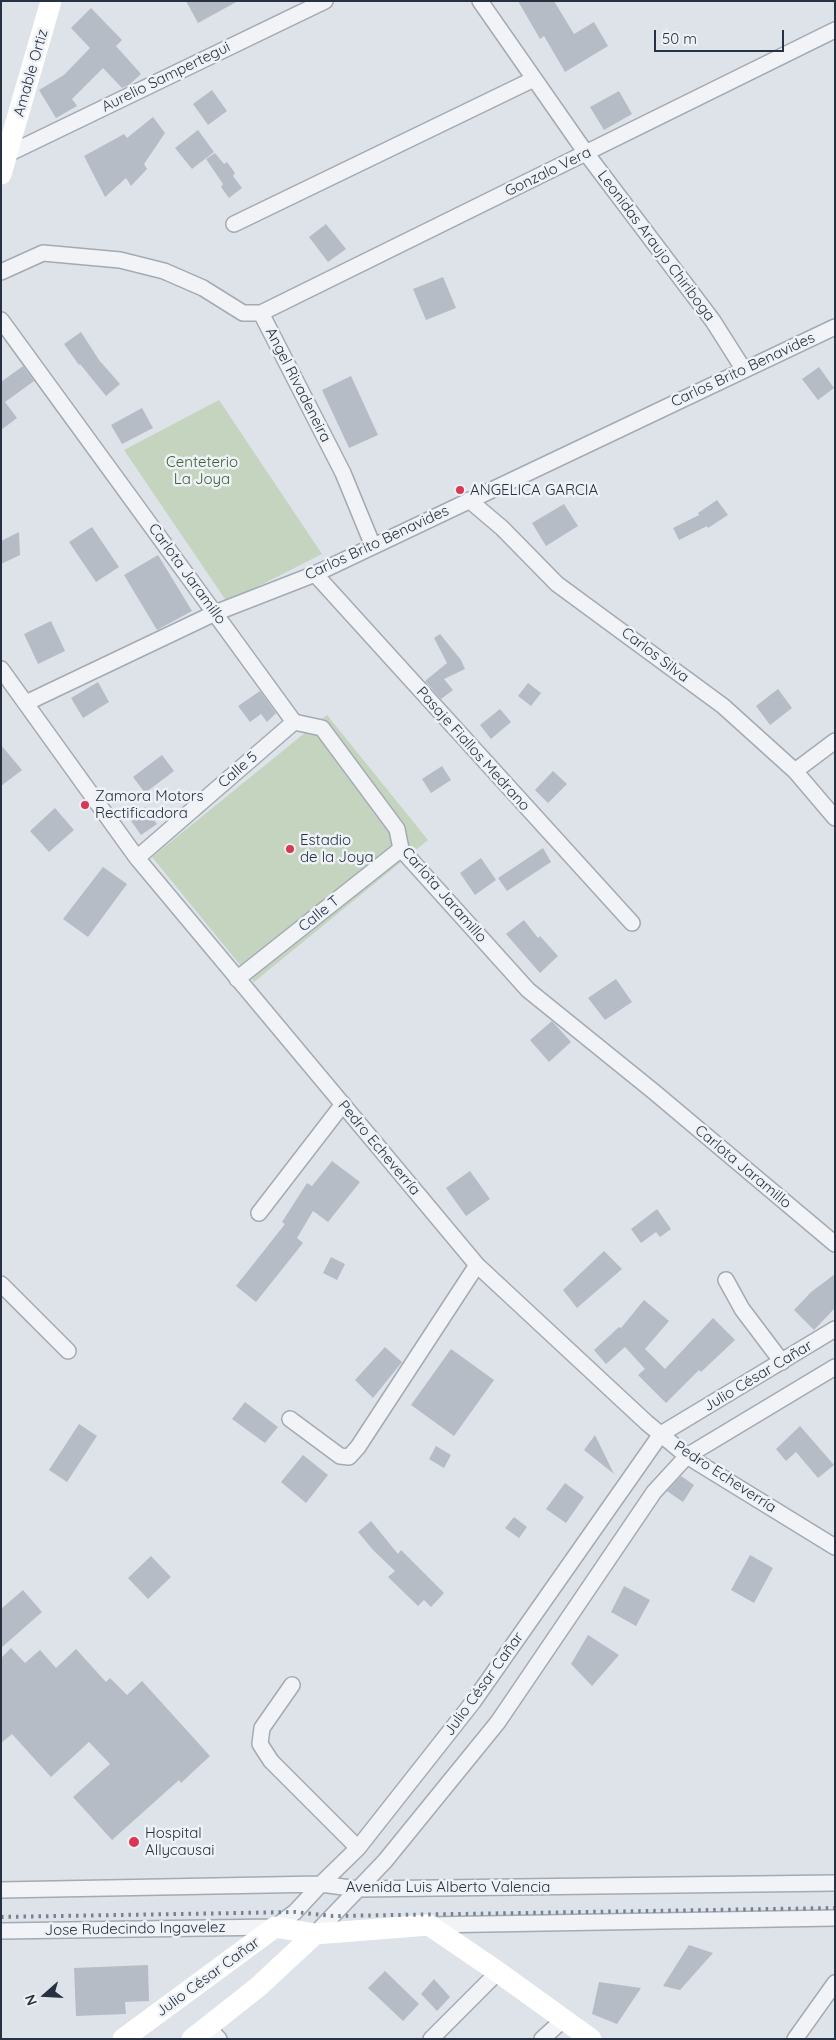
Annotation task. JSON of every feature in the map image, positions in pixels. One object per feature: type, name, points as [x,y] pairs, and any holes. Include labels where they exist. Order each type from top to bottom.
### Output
[{"type":"street","name":"Amable Ortiz","points":[[5,164],[51,1]]},
{"type":"street","name":"Aurelio Sampertegui","points":[[5,164],[326,1]]},
{"type":"street","name":"Leonidas Araujo Chiriboga","points":[[480,1],[586,153],[713,321],[744,370]]},
{"type":"street","name":"Gonzalo Vera","points":[[261,313],[835,30]]},
{"type":"street","points":[[234,224],[534,79]]},
{"type":"street","name":"Angel Rivadeneira","points":[[1,272],[43,253],[120,260],[164,271],[203,288],[243,312],[261,313],[343,473],[373,546]]},
{"type":"street","name":"Carlota Jaramillo","points":[[1,320],[294,722],[322,728],[397,829],[401,849],[528,990],[653,1091],[835,1244]]},
{"type":"street","name":"Carlos Brito Benavides","points":[[26,703],[216,613],[315,574],[835,327]]},
{"type":"street","name":"Carlos Silva","points":[[469,500],[502,528],[557,584],[723,706],[795,770],[835,818]]},
{"type":"street","name":"Pasaje Fiallos Medrano","points":[[315,574],[632,924]]},
{"type":"street","name":"Pedro Echeverría","points":[[1,669],[137,858],[477,1265],[686,1456],[835,1547]]},
{"type":"street","name":"Calle 5","points":[[137,858],[294,722]]},
{"type":"street","points":[[795,770],[835,741]]},
{"type":"street","name":"Calle T","points":[[237,979],[401,849]]},
{"type":"street","points":[[259,1213],[343,1104]]},
{"type":"street","points":[[290,1419],[340,1456],[348,1458],[358,1447],[477,1265]]},
{"type":"street","points":[[726,1280],[747,1316],[782,1362]]},
{"type":"street","points":[[1,1284],[68,1351]]},
{"type":"street","name":"Julio César Cañar","points":[[123,2039],[295,1912],[358,1848],[473,1702],[660,1434],[835,1329]]},
{"type":"street","name":"Julio César Cañar","points":[[206,2035],[315,1934],[385,1861],[498,1722],[654,1492],[686,1456],[835,1367]]},
{"type":"street","points":[[292,1685],[262,1728],[260,1744],[271,1761],[358,1848]]},
{"type":"street","name":"Avenida Luis Alberto Valencia","points":[[1,1890],[321,1884],[358,1889],[835,1884]]},
{"type":"street","points":[[428,1925],[835,1918]]},
{"type":"street","points":[[428,1925],[498,1972],[591,2039]]},
{"type":"street","name":"Jose Rudecindo Ingavelez","points":[[1,1931],[275,1927],[315,1934],[428,1925]]},
{"type":"street","points":[[431,2039],[498,1972]]},
{"type":"street","points":[[795,2039],[835,1983]]},
{"type":"street","points":[[542,2039],[563,2020]]},
{"type":"green space","name":"Centeterio La Joya","points":[[219,400],[322,554],[227,602],[124,450]]},
{"type":"green space","name":"Estadio de la Joya","points":[[327,715],[428,840],[254,982],[152,857]]},
{"type":"building","points":[[186,1],[238,1],[198,23]]},
{"type":"building","points":[[518,1],[554,1],[574,34],[594,22],[608,46],[565,72],[544,36],[540,39]]},
{"type":"building","points":[[91,8],[122,40],[116,46],[141,74],[129,85],[122,88],[103,68],[72,99],[77,106],[56,118],[39,90],[64,75],[90,48],[71,28]]},
{"type":"building","points":[[212,90],[227,111],[208,125],[193,104]]},
{"type":"building","points":[[619,91],[632,114],[604,130],[590,107]]},
{"type":"building","points":[[153,117],[165,133],[144,164],[147,169],[131,186],[126,178],[105,197],[84,156],[124,134],[127,138]]},
{"type":"building","points":[[198,130],[214,152],[192,169],[175,148]]},
{"type":"building","points":[[215,153],[224,164],[227,162],[235,173],[233,176],[242,188],[229,198],[221,187],[223,184],[206,159]]},
{"type":"building","points":[[326,224],[346,249],[328,262],[309,237]]},
{"type":"building","points":[[443,277],[456,308],[426,320],[413,289]]},
{"type":"building","points":[[81,332],[99,360],[120,384],[106,396],[79,365],[64,344]]},
{"type":"building","points":[[23,366],[34,381],[5,402],[17,418],[1,430],[1,382]]},
{"type":"building","points":[[819,367],[834,388],[818,400],[802,379]]},
{"type":"building","points":[[351,376],[378,435],[349,448],[322,390]]},
{"type":"building","points":[[142,408],[153,428],[122,444],[111,425]]},
{"type":"building","points":[[717,500],[728,515],[708,528],[707,526],[679,540],[673,528],[699,515],[698,513]]},
{"type":"building","points":[[564,504],[578,526],[546,546],[532,523]]},
{"type":"building","points":[[92,527],[119,567],[96,582],[69,542]]},
{"type":"building","points":[[19,532],[20,555],[1,564],[1,541]]},
{"type":"building","points":[[158,555],[192,611],[157,630],[124,575]]},
{"type":"building","points":[[51,621],[65,651],[38,664],[24,634]]},
{"type":"building","points":[[440,634],[461,660],[465,669],[444,679],[453,690],[441,699],[425,681],[447,663],[434,638]]},
{"type":"building","points":[[98,682],[109,702],[83,718],[71,698]]},
{"type":"building","points":[[528,683],[541,693],[531,706],[518,696]]},
{"type":"building","points":[[778,689],[792,708],[770,725],[756,706]]},
{"type":"building","points":[[260,691],[276,713],[267,722],[261,714],[250,722],[238,706]]},
{"type":"building","points":[[500,709],[511,722],[491,739],[480,725]]},
{"type":"building","points":[[1,745],[22,770],[1,786]]},
{"type":"building","points":[[162,755],[174,771],[145,793],[133,777]]},
{"type":"building","points":[[442,766],[451,780],[431,793],[422,779]]},
{"type":"building","points":[[553,771],[567,784],[548,803],[535,790]]},
{"type":"building","points":[[145,807],[157,824],[141,835],[129,818]]},
{"type":"building","points":[[55,808],[74,830],[49,852],[30,831]]},
{"type":"building","points":[[543,848],[551,862],[507,891],[498,878]]},
{"type":"building","points":[[481,858],[496,880],[475,895],[460,873]]},
{"type":"building","points":[[103,867],[127,884],[88,937],[63,919]]},
{"type":"building","points":[[524,920],[538,938],[540,936],[558,956],[540,973],[506,934]]},
{"type":"building","points":[[616,979],[632,1002],[605,1020],[588,998]]},
{"type":"building","points":[[552,1021],[571,1042],[549,1062],[530,1040]]},
{"type":"building","points":[[332,1161],[360,1182],[328,1222],[313,1211],[297,1238],[303,1243],[256,1302],[236,1286],[285,1224],[282,1222],[307,1183],[312,1186]]},
{"type":"building","points":[[470,1171],[490,1199],[466,1216],[446,1188]]},
{"type":"building","points":[[657,1209],[671,1229],[660,1237],[656,1232],[641,1243],[631,1229]]},
{"type":"building","points":[[604,1251],[622,1269],[577,1308],[563,1290]]},
{"type":"building","points":[[331,1257],[345,1264],[337,1280],[323,1273]]},
{"type":"building","points":[[835,1274],[835,1308],[814,1330],[794,1310],[811,1292]]},
{"type":"building","points":[[644,1300],[669,1321],[645,1349],[665,1369],[713,1318],[735,1340],[701,1372],[699,1370],[666,1403],[638,1375],[645,1369],[625,1347],[606,1364],[594,1350],[619,1327],[621,1328]]},
{"type":"building","points":[[385,1347],[402,1362],[373,1398],[355,1380]]},
{"type":"building","points":[[451,1349],[494,1380],[454,1436],[411,1405]]},
{"type":"building","points":[[245,1402],[278,1427],[265,1443],[232,1419]]},
{"type":"building","points":[[79,1424],[97,1436],[67,1482],[49,1470]]},
{"type":"building","points":[[800,1426],[834,1465],[818,1478],[796,1452],[786,1461],[776,1449]]},
{"type":"building","points":[[595,1435],[614,1474],[584,1450]]},
{"type":"building","points":[[436,1446],[451,1455],[444,1468],[429,1459]]},
{"type":"building","points":[[303,1455],[328,1475],[306,1503],[281,1482]]},
{"type":"building","points":[[681,1476],[694,1485],[683,1502],[667,1491]]},
{"type":"building","points":[[565,1483],[584,1497],[566,1523],[546,1509]]},
{"type":"building","points":[[514,1517],[527,1527],[519,1538],[505,1528]]},
{"type":"building","points":[[371,1521],[398,1554],[401,1550],[444,1593],[431,1607],[424,1600],[418,1606],[388,1577],[395,1571],[373,1550],[358,1532]]},
{"type":"building","points":[[750,1555],[773,1568],[754,1603],[731,1590]]},
{"type":"building","points":[[151,1556],[171,1577],[148,1599],[128,1578]]},
{"type":"building","points":[[624,1586],[650,1600],[636,1626],[611,1612]]},
{"type":"building","points":[[23,1590],[42,1612],[1,1648],[1,1609]]},
{"type":"building","points":[[588,1635],[619,1655],[592,1686],[571,1664]]},
{"type":"building","points":[[11,1648],[25,1663],[40,1650],[56,1668],[76,1649],[106,1682],[110,1678],[127,1695],[142,1681],[210,1756],[181,1783],[179,1780],[112,1840],[73,1797],[110,1764],[89,1742],[51,1777],[12,1734],[1,1743],[1,1658]]},
{"type":"building","points":[[689,1945],[713,1953],[680,1990],[663,1986]]},
{"type":"building","points":[[148,1965],[149,2001],[125,2002],[126,2014],[76,2016],[74,1968]]},
{"type":"building","points":[[385,1971],[419,2004],[403,2021],[368,1988]]},
{"type":"building","points":[[434,1979],[450,1997],[437,2011],[421,1994]]},
{"type":"building","points":[[599,1982],[641,1988],[617,2024],[592,2014]]},
{"type":"railway","points":[[1,1917],[295,1912],[333,1916],[835,1908]]},
{"type":"place","name":"ANGELICA GARCIA","points":[[460,490]]},
{"type":"place","name":"Zamora Motors Rectificadora","points":[[85,805]]},
{"type":"place","name":"Estadio de la Joya","points":[[290,849]]},
{"type":"place","name":"Hospital Allycausai","points":[[134,1842]]}]
